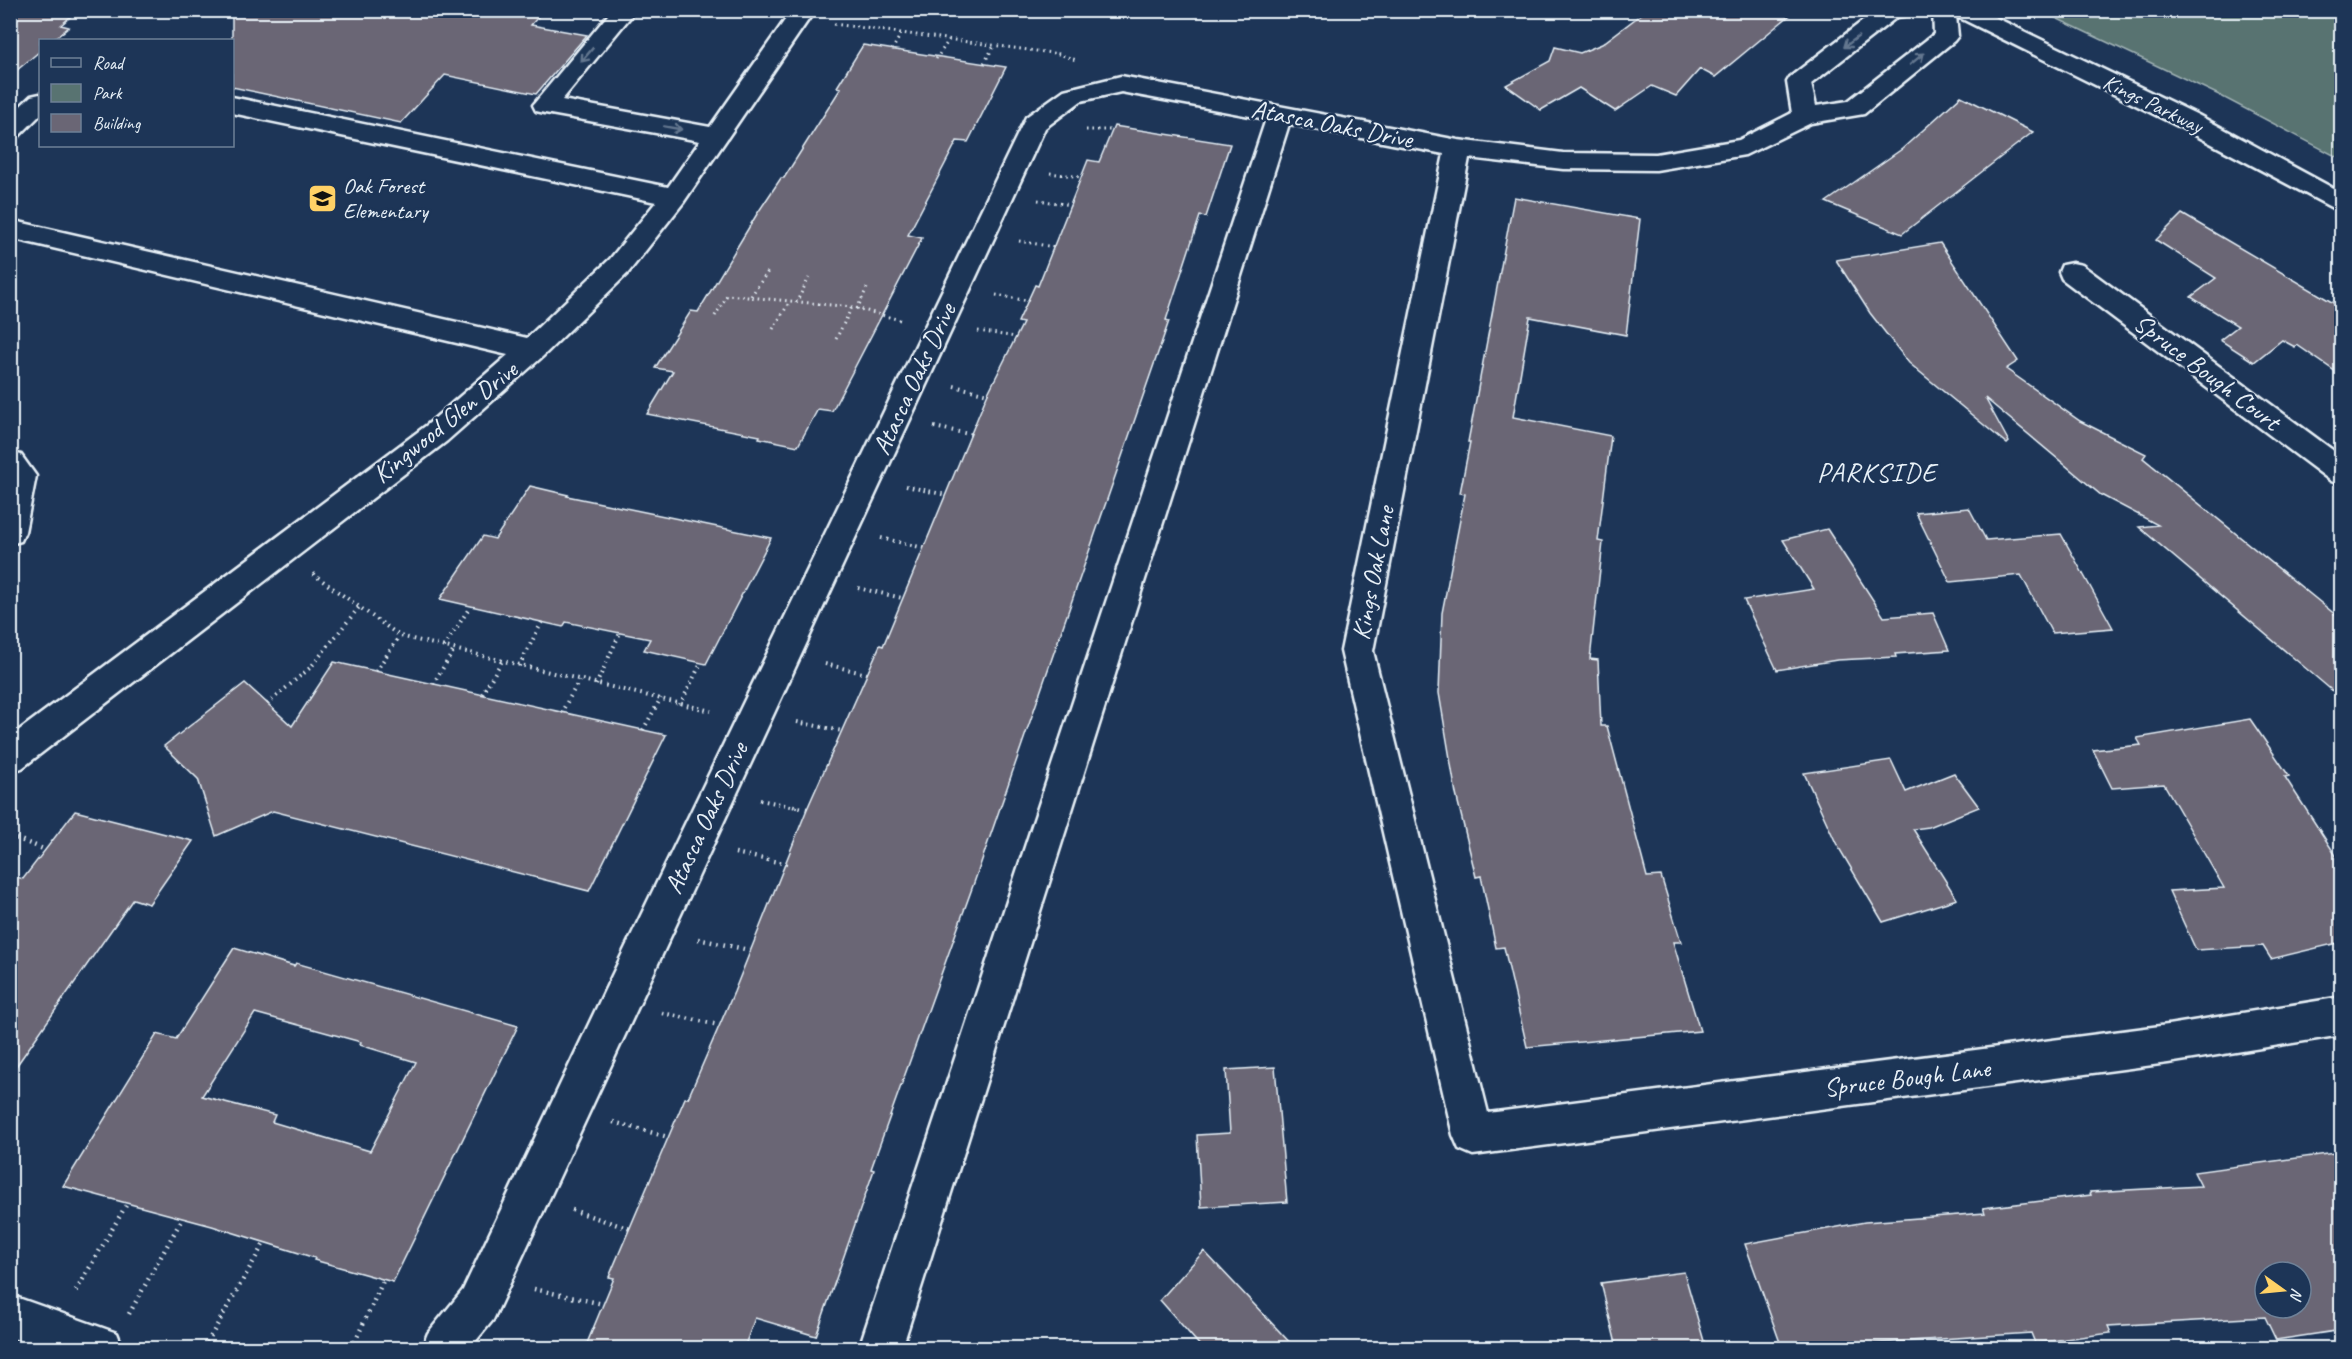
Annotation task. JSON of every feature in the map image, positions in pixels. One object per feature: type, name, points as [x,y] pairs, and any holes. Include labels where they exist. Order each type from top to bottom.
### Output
[{"type":"street","points":[[625,10],[545,105],[717,136]]},
{"type":"street","points":[[1805,116],[1799,82],[1890,12],[1900,10]]},
{"type":"street","name":"Atasca Oaks Drive","points":[[443,1348],[478,1305],[693,844],[1035,123],[1073,94],[1121,84],[1458,148],[1563,161],[1656,162],[1745,147],[1805,116],[1855,108],[1946,36],[1944,10]]},
{"type":"street","name":"Kings Parkway","points":[[1961,10],[2189,121],[2342,204]]},
{"type":"street","name":"Kingwood Glen Drive","points":[[10,758],[437,433],[532,350],[619,266],[674,197],[801,14]]},
{"type":"street","points":[[10,130],[39,103]]},
{"type":"street","points":[[234,105],[674,197]]},
{"type":"street","points":[[880,1348],[1280,114]]},
{"type":"street","name":"Kings Oak Lane","points":[[1458,148],[1357,651],[1473,1135]]},
{"type":"street","points":[[10,229],[532,350]]},
{"type":"street","name":"Spruce Bough Court","points":[[2073,272],[2342,473]]},
{"type":"street","points":[[10,463],[21,476],[10,532]]},
{"type":"street","name":"Spruce Bough Lane","points":[[1473,1135],[2168,1044],[2342,1016]]},
{"type":"street","points":[[10,1316],[53,1331],[114,1334]]},
{"type":"path","points":[[801,14],[901,34],[1059,54],[1079,61],[1089,73],[1093,90]]},
{"type":"path","points":[[892,50],[901,34]]},
{"type":"path","points":[[936,60],[949,40]]},
{"type":"path","points":[[984,63],[994,46]]},
{"type":"path","points":[[751,296],[769,270]]},
{"type":"path","points":[[796,303],[809,278]]},
{"type":"path","points":[[857,309],[867,288]]},
{"type":"path","points":[[715,316],[727,295],[751,296],[789,303],[852,307],[881,313],[914,325],[939,326]]},
{"type":"path","points":[[773,329],[789,303]]},
{"type":"path","points":[[836,339],[852,307]]},
{"type":"path","points":[[279,554],[340,591],[400,636],[579,681],[752,720]]},
{"type":"path","points":[[267,704],[311,667],[360,606]]},
{"type":"path","points":[[444,648],[470,607]]},
{"type":"path","points":[[519,666],[542,622]]},
{"type":"path","points":[[596,685],[620,633]]},
{"type":"path","points":[[376,671],[400,636]]},
{"type":"path","points":[[432,684],[454,650]]},
{"type":"path","points":[[482,694],[502,661]]},
{"type":"path","points":[[680,705],[701,663]]},
{"type":"path","points":[[561,713],[579,681]]},
{"type":"path","points":[[643,730],[661,698]]},
{"type":"path","points":[[10,836],[46,850]]},
{"type":"path","points":[[693,844],[787,864]]},
{"type":"path","points":[[653,930],[749,950]]},
{"type":"path","points":[[618,1004],[719,1025]]},
{"type":"path","points":[[569,1109],[668,1137]]},
{"type":"path","points":[[528,1196],[630,1229]]},
{"type":"path","points":[[53,1331],[128,1202]]},
{"type":"path","points":[[114,1334],[182,1219]]},
{"type":"path","points":[[204,1348],[264,1243]]},
{"type":"path","points":[[490,1279],[603,1304]]},
{"type":"path","points":[[352,1348],[384,1280]]},
{"type":"green space","points":[[2041,11],[2341,11],[2341,159],[2219,95]]},
{"type":"building","points":[[10,10],[78,10],[61,25],[69,27],[54,39],[39,39],[39,52],[10,76]]},
{"type":"building","points":[[232,10],[544,10],[531,25],[587,35],[536,94],[445,75],[401,123],[234,87],[234,39],[232,39]]},
{"type":"building","points":[[1647,10],[1795,11],[1715,77],[1700,69],[1676,96],[1652,86],[1615,111],[1579,88],[1541,110],[1506,85],[1550,61],[1555,47],[1580,53],[1602,44]]},
{"type":"building","points":[[863,45],[1006,67],[968,142],[957,141],[908,235],[922,238],[832,411],[818,409],[798,446],[759,438],[760,436],[647,414],[673,371],[655,368],[691,311],[698,312],[757,214],[781,178],[784,178],[841,88],[837,87]]},
{"type":"building","points":[[1961,96],[2033,132],[1902,234],[1826,202],[1902,149]]},
{"type":"building","points":[[1114,126],[1230,144],[1206,217],[1200,216],[1166,320],[1169,321],[975,880],[871,1169],[874,1170],[816,1336],[755,1318],[744,1348],[585,1348],[614,1278],[609,1277],[685,1098],[688,1098],[734,992],[807,809],[880,645],[883,646],[987,395],[1023,323],[1018,322],[1035,285],[1038,286],[1088,160],[1099,162]]},
{"type":"building","points":[[1514,197],[1640,219],[1626,335],[1530,317],[1513,417],[1611,436],[1598,541],[1603,542],[1590,659],[1598,660],[1601,726],[1607,726],[1647,877],[1661,876],[1681,942],[1673,942],[1700,1031],[1527,1047],[1504,947],[1496,948],[1481,876],[1476,877],[1456,794],[1439,693],[1442,613],[1465,494],[1460,493],[1470,442],[1468,442]]},
{"type":"building","points":[[2182,214],[2342,308],[2342,376],[2297,345],[2295,347],[2282,340],[2254,362],[2220,340],[2238,326],[2191,297],[2216,278],[2156,240]]},
{"type":"building","points":[[1940,243],[2018,361],[2006,369],[2080,421],[2146,454],[2143,458],[2342,620],[2342,699],[2139,527],[2158,525],[2101,495],[1985,398],[2009,442],[2007,444],[1909,363],[1870,313],[1836,260]]},
{"type":"building","points":[[530,486],[567,496],[771,538],[706,664],[644,650],[650,639],[566,622],[563,627],[440,599],[483,536],[495,539]]},
{"type":"building","points":[[1969,508],[1986,540],[2061,534],[2113,628],[2052,633],[2021,575],[1950,582],[1916,513]]},
{"type":"building","points":[[1827,529],[1884,617],[1933,613],[1949,650],[1895,654],[1896,657],[1837,660],[1777,670],[1744,600],[1814,589],[1783,540]]},
{"type":"building","points":[[334,662],[666,735],[589,891],[273,811],[216,836],[198,779],[164,746],[245,683],[292,726]]},
{"type":"building","points":[[2250,719],[2289,776],[2285,777],[2342,865],[2342,942],[2271,959],[2263,946],[2196,950],[2169,891],[2224,888],[2164,784],[2112,788],[2093,750],[2141,745],[2137,738]]},
{"type":"building","points":[[1891,760],[1906,792],[1954,773],[1979,807],[1929,827],[1913,829],[1957,899],[1883,922],[1836,843],[1804,773]]},
{"type":"building","points":[[75,811],[193,841],[149,904],[133,899],[10,1075],[10,875],[23,879]]},
{"type":"building","points":[[234,948],[294,966],[296,963],[518,1026],[393,1282],[314,1260],[315,1258],[212,1226],[63,1186],[157,1034],[176,1039]],"holes":[[[255,1013],[361,1042],[360,1045],[416,1062],[370,1151],[272,1122],[275,1115],[202,1096]]]},
{"type":"building","points":[[1275,1067],[1287,1202],[1201,1207],[1197,1135],[1230,1133],[1226,1070]]},
{"type":"building","points":[[2342,1152],[2342,1330],[2276,1340],[2266,1320],[2313,1320],[2313,1260],[2253,1260],[2253,1318],[2108,1326],[2111,1333],[2035,1343],[2031,1333],[1865,1344],[1867,1348],[1782,1348],[1745,1244],[1865,1222],[1985,1213],[1983,1208],[2091,1195],[2090,1192],[2201,1186],[2194,1172]]},
{"type":"building","points":[[1204,1251],[1295,1348],[1202,1348],[1160,1300]]},
{"type":"building","points":[[1684,1272],[1706,1348],[1617,1348],[1601,1283]]},
{"type":"place","name":"Oak Forest Elementary","points":[[322,199]]},
{"type":"district","name":"PARKSIDE","points":[[1877,472]]}]
